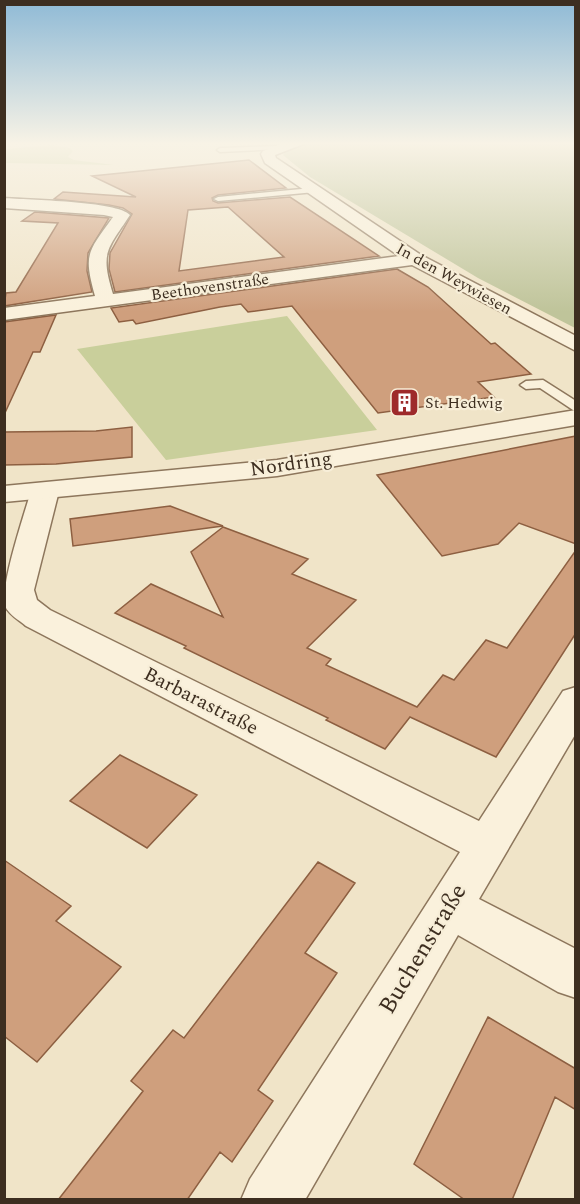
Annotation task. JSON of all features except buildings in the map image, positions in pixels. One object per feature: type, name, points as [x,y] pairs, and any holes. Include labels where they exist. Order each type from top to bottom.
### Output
[{"type":"street","name":"In den Weywiesen","points":[[326,199],[415,259],[576,345]]},
{"type":"street","points":[[4,203],[105,210],[122,215],[100,247],[96,267],[106,301]]},
{"type":"street","name":"Beethovenstraße","points":[[4,314],[415,259]]},
{"type":"street","name":"Nordring","points":[[4,494],[277,468],[576,417]]},
{"type":"street","name":"Barbarastraße","points":[[45,491],[18,590],[21,605],[38,618],[487,845]]},
{"type":"street","name":"Buchenstraße","points":[[271,1200],[576,700]]},
{"type":"street","points":[[449,906],[576,975]]},
{"type":"lane","points":[[218,200],[226,199]]},
{"type":"lane","points":[[526,385],[543,384],[576,408]]},
{"type":"green space","points":[[347,199],[575,199],[575,328],[478,278]]},
{"type":"green space","points":[[287,316],[377,430],[166,460],[77,349]]},
{"type":"place","name":"St. Hedwig","points":[[404,403]]}]
